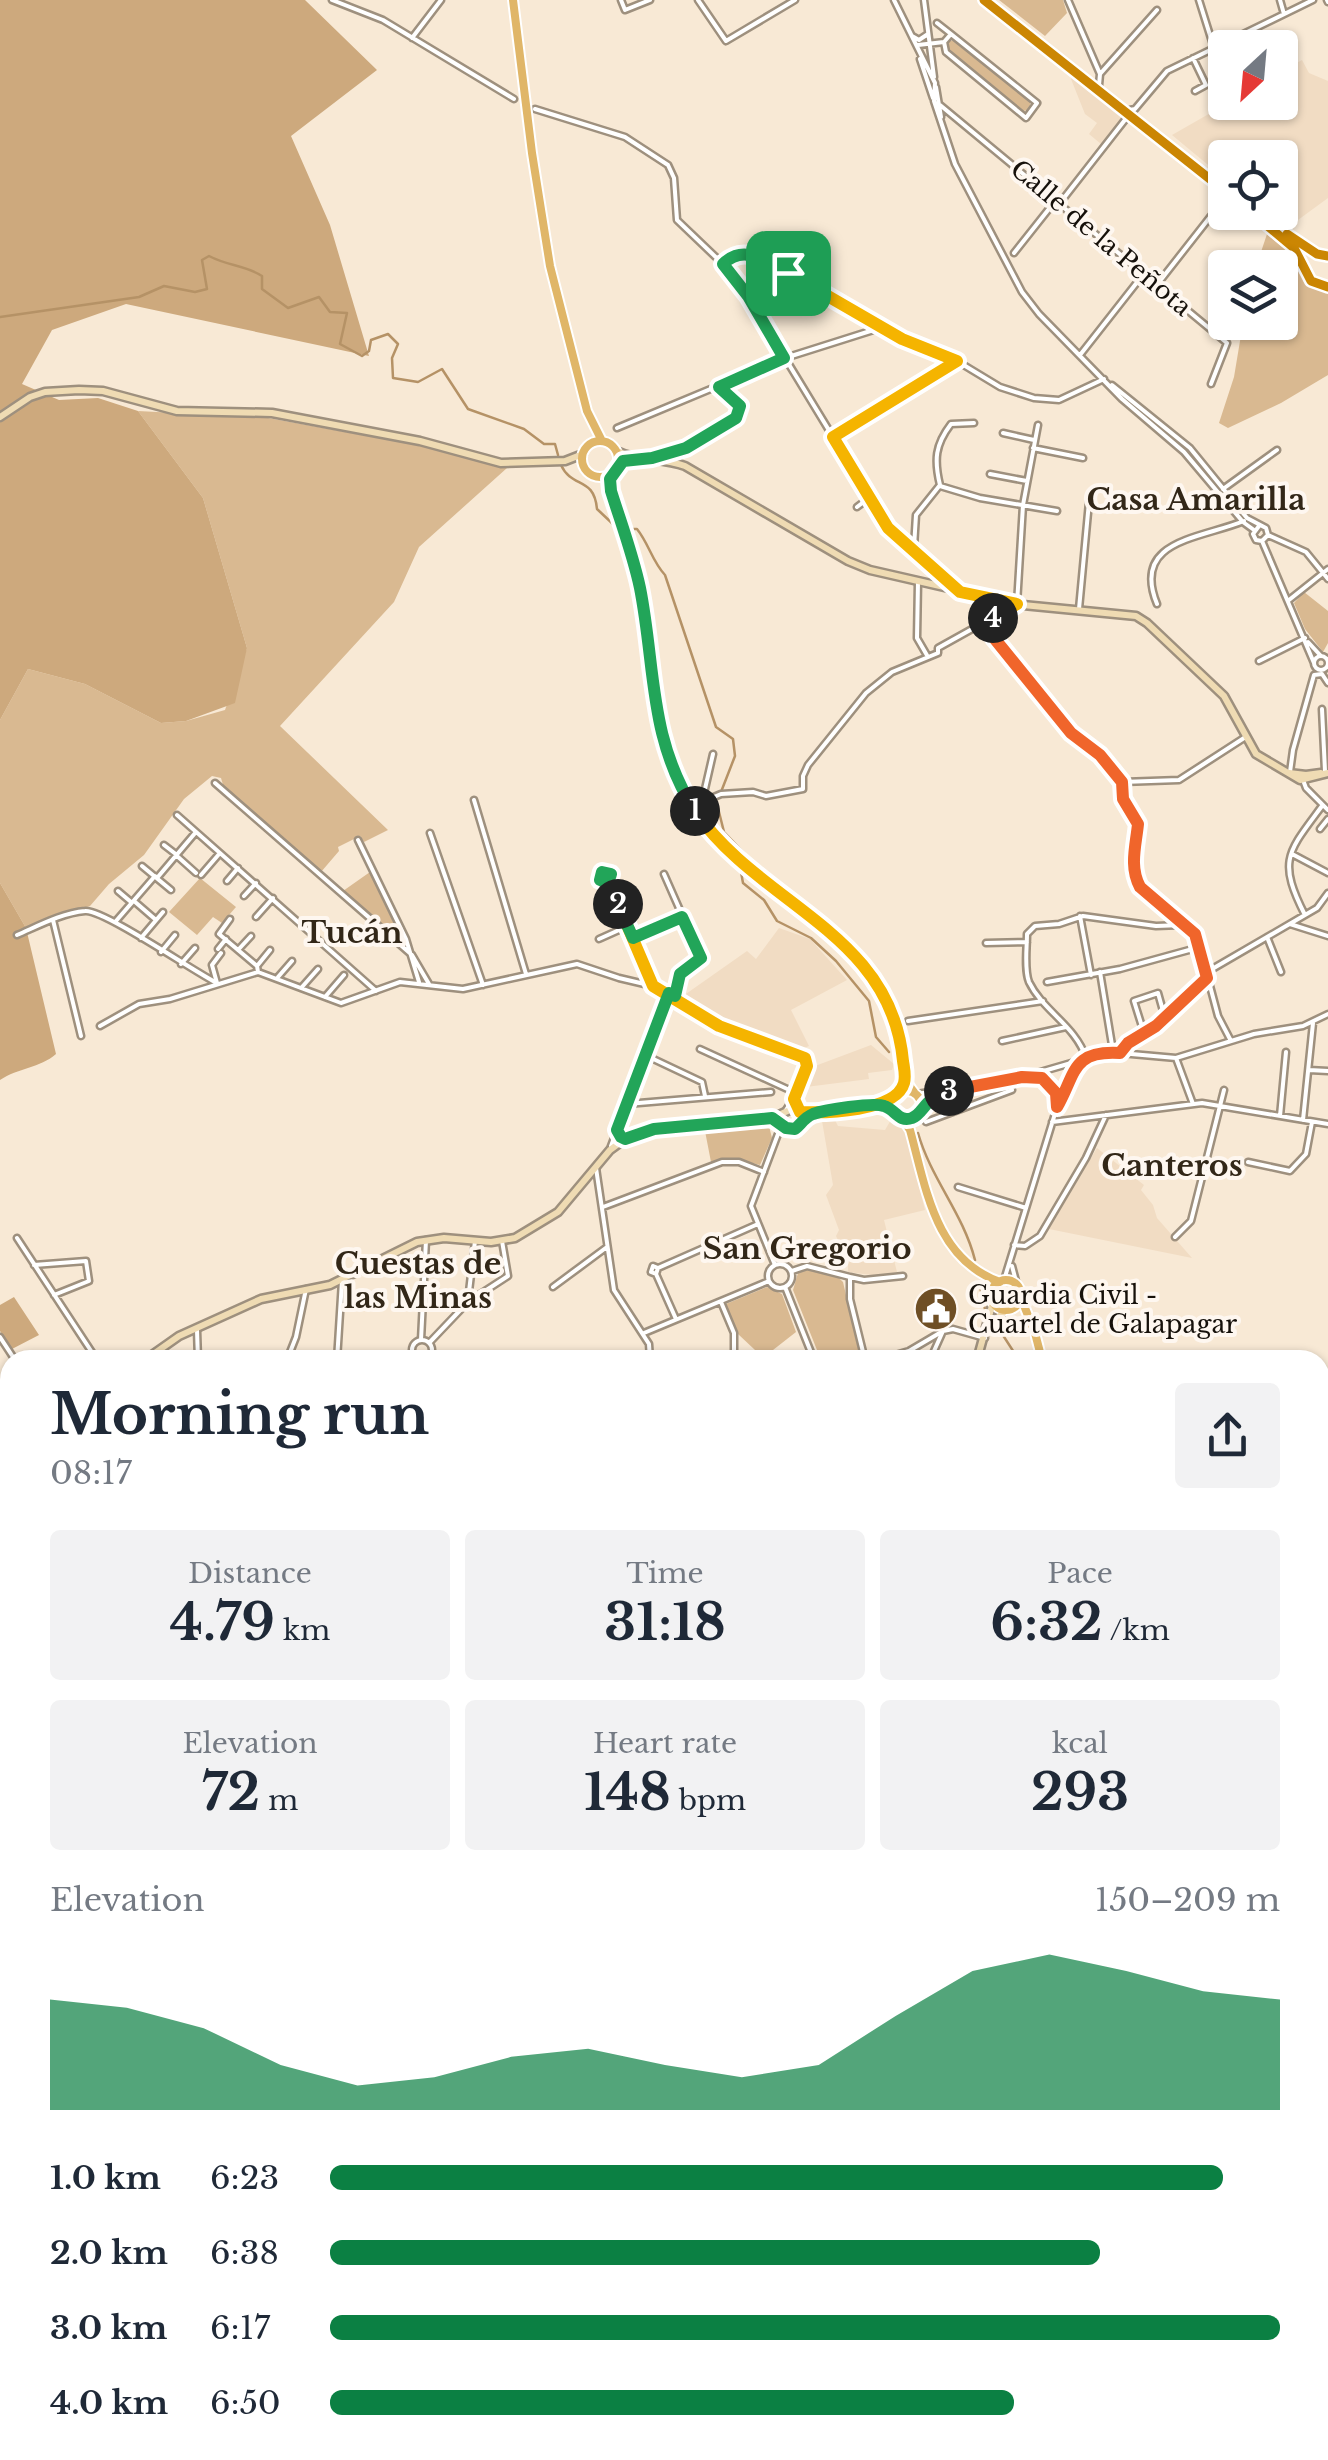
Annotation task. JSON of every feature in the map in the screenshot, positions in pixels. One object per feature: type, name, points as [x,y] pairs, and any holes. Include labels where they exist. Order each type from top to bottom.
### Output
[{"type":"highway","points":[[987,0],[1100,80],[1129,113]]},
{"type":"highway","points":[[987,0],[1208,178]]},
{"type":"highway","points":[[1274,230],[1286,240],[1307,278],[1326,284]]},
{"type":"highway","points":[[1286,230],[1322,255]]},
{"type":"highway","points":[[1304,268],[1308,258],[1322,255]]},
{"type":"main road","points":[[513,0],[550,266],[590,422],[590,444],[583,454],[565,461]]},
{"type":"main road","points":[[0,417],[30,397],[46,392],[103,391],[177,412],[272,413],[420,440],[501,463],[565,461],[584,466],[593,476],[600,477],[636,458]]},
{"type":"main road","points":[[590,422],[602,441],[616,451],[636,458],[668,460],[696,472],[858,566],[1017,604],[1123,612],[1147,623],[1224,696],[1245,738],[1259,756],[1303,780],[1325,772]]},
{"type":"main road","points":[[590,444],[602,441]]},
{"type":"main road","points":[[616,451],[618,465]]},
{"type":"main road","points":[[583,454],[584,466]]},
{"type":"main road","points":[[611,474],[611,491],[640,587],[655,710],[676,778],[696,813],[728,853],[822,923],[863,963],[893,1017],[902,1043],[905,1076],[919,1111],[912,1126],[912,1139]]},
{"type":"main road","points":[[600,477],[611,491]]},
{"type":"main road","points":[[1290,774],[1325,772]]},
{"type":"main road","points":[[898,1115],[897,1095],[905,1076]]},
{"type":"main road","points":[[875,1105],[897,1095],[915,1093]]},
{"type":"main road","points":[[157,1350],[261,1299],[342,1281],[392,1252],[426,1240],[502,1241],[530,1230],[558,1212],[610,1150],[625,1139],[654,1129],[875,1105],[886,1106],[898,1115],[912,1139],[942,1234],[982,1274],[1017,1285],[1039,1350]]},
{"type":"main road","points":[[798,1111],[802,1122]]},
{"type":"main road","points":[[898,1115],[919,1111]]},
{"type":"main road","points":[[783,1117],[790,1130],[818,1113]]},
{"type":"main road","points":[[982,1274],[992,1298],[1028,1321]]},
{"type":"main road","points":[[981,1350],[989,1326],[992,1298],[1002,1281]]},
{"type":"main road","points":[[989,1326],[1021,1298]]},
{"type":"street","points":[[332,0],[382,20],[514,100]]},
{"type":"street","points":[[412,38],[441,0]]},
{"type":"street","points":[[621,0],[625,10],[650,0]]},
{"type":"street","points":[[698,0],[726,41],[795,0]]},
{"type":"street","points":[[894,0],[935,83],[934,102]]},
{"type":"street","points":[[924,0],[942,121]]},
{"type":"street","points":[[1068,0],[1100,80],[1157,10]]},
{"type":"street","points":[[1199,0],[1208,30]]},
{"type":"street","points":[[1280,0],[1284,14]]},
{"type":"street","points":[[1251,30],[1313,0]]},
{"type":"street","points":[[937,24],[1037,103],[1026,118],[946,52],[944,42]]},
{"type":"street","points":[[912,36],[924,40],[929,34]]},
{"type":"street","points":[[916,45],[944,42],[951,34]]},
{"type":"street","points":[[916,45],[956,164],[1022,292],[1104,379],[1190,448],[1245,520],[1306,552],[1328,579]]},
{"type":"street","points":[[1014,252],[1167,71],[1208,51]]},
{"type":"street","points":[[1192,58],[1206,85],[1195,91]]},
{"type":"street","name":"Calle de la Peñota","points":[[940,104],[1227,343],[1211,384]]},
{"type":"street","points":[[535,109],[625,137],[668,165],[674,178],[677,220],[723,264],[748,296],[888,528],[960,592]]},
{"type":"street","points":[[1156,286],[1208,215]]},
{"type":"street","points":[[723,264],[732,255],[749,254],[902,339],[957,361],[1000,387],[1051,400],[1075,395],[1104,379]]},
{"type":"street","points":[[1080,356],[1143,275]]},
{"type":"street","points":[[617,428],[784,358],[882,327]]},
{"type":"street","points":[[833,437],[957,361]]},
{"type":"street","points":[[652,458],[686,448],[736,418],[740,406],[719,387]]},
{"type":"street","points":[[940,486],[935,468],[939,440],[951,424],[974,423]]},
{"type":"street","points":[[713,754],[702,802],[721,794],[752,792],[766,796],[803,789],[808,765],[866,693],[892,672],[938,653],[938,648],[1017,604],[1023,505],[1038,425]]},
{"type":"street","points":[[1003,434],[1034,440]]},
{"type":"street","points":[[1033,448],[1082,458]]},
{"type":"street","points":[[1222,490],[1277,450]]},
{"type":"street","points":[[990,474],[1027,481]]},
{"type":"street","points":[[940,486],[980,498],[1057,511]]},
{"type":"street","points":[[914,550],[916,515],[940,486]]},
{"type":"street","points":[[857,508],[870,497]]},
{"type":"street","points":[[1078,609],[1089,502]]},
{"type":"street","points":[[1157,604],[1149,575],[1166,549],[1245,520]]},
{"type":"street","points":[[1256,528],[1254,537],[1262,541],[1317,670],[1328,683]]},
{"type":"street","points":[[1262,541],[1268,535]]},
{"type":"street","points":[[1288,600],[1328,569]]},
{"type":"street","points":[[942,573],[942,587]]},
{"type":"street","points":[[918,582],[917,638],[928,657]]},
{"type":"street","points":[[984,623],[1071,733],[1100,755],[1122,782],[1123,799],[1138,824],[1136,880],[1195,934],[1218,1016],[1231,1041]]},
{"type":"street","points":[[1305,638],[1325,658],[1327,666],[1317,670]]},
{"type":"street","points":[[1260,661],[1305,638]]},
{"type":"street","points":[[1290,774],[1293,750],[1317,670],[1325,658]]},
{"type":"street","points":[[1322,710],[1325,772]]},
{"type":"street","points":[[1122,782],[1180,780],[1245,738]]},
{"type":"street","points":[[1303,780],[1328,810]]},
{"type":"street","points":[[216,783],[412,955],[419,982]]},
{"type":"street","points":[[474,800],[526,974]]},
{"type":"street","points":[[1305,915],[1290,885],[1292,846],[1322,806]]},
{"type":"street","points":[[178,815],[376,991]]},
{"type":"street","points":[[1320,829],[1328,819]]},
{"type":"street","points":[[115,922],[196,832]]},
{"type":"street","points":[[430,833],[484,985]]},
{"type":"street","points":[[358,840],[429,984]]},
{"type":"street","points":[[164,844],[198,874],[220,852]]},
{"type":"street","points":[[1291,854],[1328,873]]},
{"type":"street","points":[[142,866],[171,890]]},
{"type":"street","points":[[227,880],[238,868]]},
{"type":"street","points":[[664,874],[701,958],[680,974],[675,996]]},
{"type":"street","points":[[608,883],[653,986]]},
{"type":"street","points":[[244,896],[256,884]]},
{"type":"street","points":[[118,891],[156,920]]},
{"type":"street","points":[[1120,1053],[1165,1018],[1207,975],[1316,908],[1328,893]]},
{"type":"street","points":[[256,917],[273,898]]},
{"type":"street","points":[[18,935],[88,910],[216,983]]},
{"type":"street","points":[[141,938],[163,912]]},
{"type":"street","points":[[1086,1058],[1080,1042],[1027,978],[1028,934],[1035,926],[1058,924],[1080,916],[1156,926],[1182,925]]},
{"type":"street","points":[[1080,916],[1091,975]]},
{"type":"street","points":[[633,938],[682,917]]},
{"type":"street","points":[[230,919],[219,934],[258,969],[341,1003],[400,982],[463,989],[578,964],[653,986],[719,1026],[805,1058],[807,1066],[783,1117],[751,1206],[776,1265]]},
{"type":"street","points":[[53,920],[82,1036]]},
{"type":"street","points":[[1290,924],[1328,936]]},
{"type":"street","points":[[599,939],[628,926]]},
{"type":"street","points":[[161,952],[175,935]]},
{"type":"street","points":[[238,950],[251,936]]},
{"type":"street","points":[[1267,937],[1281,972]]},
{"type":"street","points":[[216,983],[212,964],[226,939]]},
{"type":"street","points":[[986,942],[1027,942]]},
{"type":"street","points":[[182,964],[196,948]]},
{"type":"street","points":[[1047,982],[1200,948]]},
{"type":"street","points":[[100,1026],[129,1008],[170,999],[258,969],[270,950]]},
{"type":"street","points":[[278,977],[292,961]]},
{"type":"street","points":[[302,987],[318,969]]},
{"type":"street","points":[[1100,972],[1120,1053]]},
{"type":"street","points":[[326,997],[344,976]]},
{"type":"street","points":[[610,1150],[669,993]]},
{"type":"street","points":[[1144,1034],[1134,1001],[1158,993],[1165,1018]]},
{"type":"street","points":[[908,1021],[1043,1001]]},
{"type":"street","points":[[915,1093],[958,1090],[1120,1053],[1176,1058],[1312,1023],[1326,1012]]},
{"type":"street","points":[[1303,1120],[1312,1023]]},
{"type":"street","points":[[1002,1042],[1066,1026]]},
{"type":"street","points":[[700,1049],[795,1096]]},
{"type":"street","points":[[1280,1116],[1286,1052]]},
{"type":"street","points":[[646,1056],[702,1082],[705,1096]]},
{"type":"street","points":[[1017,1285],[1012,1262],[1014,1245],[1066,1082],[1074,1067],[1086,1058]]},
{"type":"street","points":[[1176,1058],[1193,1104]]},
{"type":"street","points":[[1047,1080],[1054,1070]]},
{"type":"street","points":[[1054,1070],[1065,1073],[1066,1082]]},
{"type":"street","points":[[1308,1070],[1328,1071]]},
{"type":"street","points":[[1022,1077],[1047,1080],[1057,1107]]},
{"type":"street","points":[[1053,1088],[1066,1082]]},
{"type":"street","points":[[958,1090],[964,1107]]},
{"type":"street","points":[[926,1122],[1012,1090]]},
{"type":"street","points":[[1175,1237],[1191,1220],[1224,1090]]},
{"type":"street","points":[[627,1104],[770,1092]]},
{"type":"street","points":[[919,1111],[942,1092]]},
{"type":"street","points":[[795,1096],[798,1111]]},
{"type":"street","points":[[1052,1122],[1193,1104],[1328,1124]]},
{"type":"street","points":[[1014,1245],[1025,1246],[1040,1236],[1086,1158],[1106,1115]]},
{"type":"street","points":[[1094,1117],[1098,1127]]},
{"type":"street","points":[[1248,1162],[1290,1170],[1306,1154],[1312,1122]]},
{"type":"street","points":[[617,1130],[625,1139]]},
{"type":"street","points":[[778,1138],[790,1130]]},
{"type":"street","points":[[603,1207],[722,1162],[739,1162],[764,1172]]},
{"type":"street","points":[[596,1168],[614,1290],[649,1350]]},
{"type":"street","points":[[958,1187],[1026,1208]]},
{"type":"street","points":[[676,1319],[658,1271],[758,1224]]},
{"type":"street","points":[[17,1238],[90,1350]]},
{"type":"street","points":[[412,1350],[421,1340],[426,1240]]},
{"type":"street","points":[[468,1302],[475,1241]]},
{"type":"street","points":[[429,1343],[468,1302],[508,1276],[502,1241]]},
{"type":"street","points":[[553,1287],[607,1247]]},
{"type":"street","points":[[34,1265],[86,1261],[89,1281],[54,1295]]},
{"type":"street","points":[[1002,1281],[1012,1262]]},
{"type":"street","points":[[776,1265],[785,1265],[791,1272],[791,1281],[784,1288],[769,1281],[769,1272],[776,1265]]},
{"type":"street","points":[[791,1272],[807,1266],[864,1280],[903,1276]]},
{"type":"street","points":[[850,1277],[850,1299],[863,1350]]},
{"type":"street","points":[[338,1350],[342,1281]]},
{"type":"street","points":[[643,1334],[769,1281]]},
{"type":"street","points":[[784,1288],[810,1350]]},
{"type":"street","points":[[291,1350],[306,1289]]},
{"type":"street","points":[[721,1302],[734,1334],[734,1350]]},
{"type":"street","points":[[196,1328],[197,1350]]},
{"type":"street","points":[[911,1350],[953,1329],[984,1338]]},
{"type":"street","points":[[934,1350],[943,1331]]},
{"type":"street","points":[[421,1340],[429,1343]]},
{"type":"street","points":[[429,1343],[431,1350]]},
{"type":"shaded area","points":[[0,0],[305,0],[377,70],[291,136],[330,225],[369,356],[126,304],[52,330],[22,384],[59,400],[98,398],[138,411],[203,498],[247,648],[235,703],[186,721],[161,723],[85,684],[28,669],[0,720]]},
{"type":"shaded area","points":[[999,0],[1063,0],[1067,13],[1045,36]]},
{"type":"shaded area","points":[[956,40],[1030,100],[1030,110],[1022,111],[947,51],[949,41]]},
{"type":"shaded area","points":[[1302,60],[1309,73],[1328,81],[1328,198],[1298,220],[1298,140],[1208,140],[1208,165],[1172,135],[1208,114],[1208,120],[1298,120],[1298,62]]},
{"type":"shaded area","points":[[1073,75],[1123,116],[1101,144],[1089,134],[1097,123],[1085,114],[1071,79]]},
{"type":"shaded area","points":[[1267,234],[1286,250],[1262,250]]},
{"type":"shaded area","points":[[1298,266],[1304,282],[1328,292],[1328,375],[1228,428],[1219,423],[1234,377],[1240,340],[1298,340]]},
{"type":"shaded area","points":[[138,411],[268,418],[423,446],[507,468],[419,547],[394,602],[280,726],[388,830],[364,842],[360,836],[338,847],[339,851],[321,872],[224,788],[221,778],[212,776],[184,799],[144,855],[90,906],[26,928],[0,883],[0,720],[28,669],[85,684],[161,723],[186,721],[225,710],[247,648],[203,498]]},
{"type":"shaded area","points":[[1304,592],[1328,611],[1328,643],[1323,652],[1305,629],[1294,603]]},
{"type":"shaded area","points":[[370,872],[402,941],[401,942],[343,891]]},
{"type":"shaded area","points":[[200,878],[236,907],[222,923],[213,917],[197,935],[169,912]]},
{"type":"shaded area","points":[[0,883],[26,928],[56,1054],[0,1080]]},
{"type":"shaded area","points":[[779,928],[810,939],[847,980],[791,1010],[809,1046],[797,1051],[721,1022],[683,996],[747,951],[756,959]]},
{"type":"shaded area","points":[[871,1045],[894,1064],[892,1070],[868,1073],[869,1079],[806,1087],[815,1066]]},
{"type":"shaded area","points":[[892,1118],[905,1130],[925,1210],[884,1220],[897,1272],[880,1276],[848,1272],[848,1261],[836,1236],[839,1230],[826,1195],[833,1185],[822,1121],[885,1130]]},
{"type":"shaded area","points":[[769,1126],[772,1138],[760,1165],[733,1158],[711,1162],[705,1131]]},
{"type":"shaded area","points":[[1097,1148],[1144,1185],[1141,1190],[1157,1218],[1192,1258],[1049,1229]]},
{"type":"shaded area","points":[[807,1270],[838,1277],[843,1282],[859,1350],[817,1350],[793,1290],[798,1273]]},
{"type":"shaded area","points":[[767,1287],[782,1294],[796,1332],[773,1350],[755,1350],[738,1334],[726,1304]]},
{"type":"shaded area","points":[[14,1297],[39,1335],[12,1349],[0,1331],[0,1305]]},
{"type":"waterway","points":[[0,317],[139,297],[164,286],[195,292],[207,289],[202,260],[209,256],[262,276],[262,289],[288,308],[319,297],[330,312],[347,313],[340,344],[362,356],[369,351],[371,340],[388,334],[398,344],[392,358],[393,378],[418,382],[442,369],[468,409],[524,429],[544,444],[555,444],[558,455]]},
{"type":"waterway","points":[[561,465],[592,492],[597,509],[615,526]]},
{"type":"waterway","points":[[630,529],[637,529],[665,575],[716,727],[733,739],[735,756],[721,792]]},
{"type":"waterway","points":[[716,800],[724,832],[747,856],[745,861]]},
{"type":"waterway","points":[[741,872],[743,883],[764,900],[777,921],[811,938],[869,1001],[876,1037],[889,1052]]},
{"type":"waterway","points":[[918,1133],[975,1260]]},
{"type":"waterway","points":[[979,1282],[986,1314]]},
{"type":"waterway","points":[[997,1326],[1013,1350]]},
{"type":"place","name":"Guardia Civil - Cuartel de Galapagar","points":[[936,1309]]},
{"type":"district","name":"Casa Amarilla","points":[[1196,499]]},
{"type":"district","name":"Tucán","points":[[352,932]]},
{"type":"district","name":"Canteros","points":[[1172,1165]]},
{"type":"district","name":"San Gregorio","points":[[807,1248]]},
{"type":"district","name":"Cuestas de las Minas","points":[[418,1280]]},
{"type":"route","points":[[788,273],[739,252],[723,264],[748,296],[784,358],[719,387],[740,406],[736,418],[686,448],[623,461],[611,474],[611,491],[640,587],[655,710],[676,778],[710,834],[728,853],[822,923],[863,963],[880,989],[902,1043],[904,1084],[887,1102],[818,1113],[797,1110],[794,1099],[807,1066],[805,1058],[719,1026],[675,996],[669,993],[653,986],[608,883],[600,880],[604,871],[611,874],[608,883],[633,938],[682,917],[701,958],[680,974],[675,996],[669,993],[617,1130],[625,1139],[654,1129],[772,1118],[790,1130],[800,1126],[807,1116],[875,1105],[886,1106],[908,1119],[942,1092],[1022,1077],[1047,1080],[1056,1093],[1057,1107],[1067,1079],[1078,1064],[1098,1054],[1120,1053],[1128,1043],[1156,1026],[1207,978],[1195,934],[1136,880],[1138,824],[1123,799],[1122,782],[1100,755],[1071,733],[984,623],[1017,604],[960,592],[888,528],[833,437],[957,361],[902,339],[788,273]]}]
